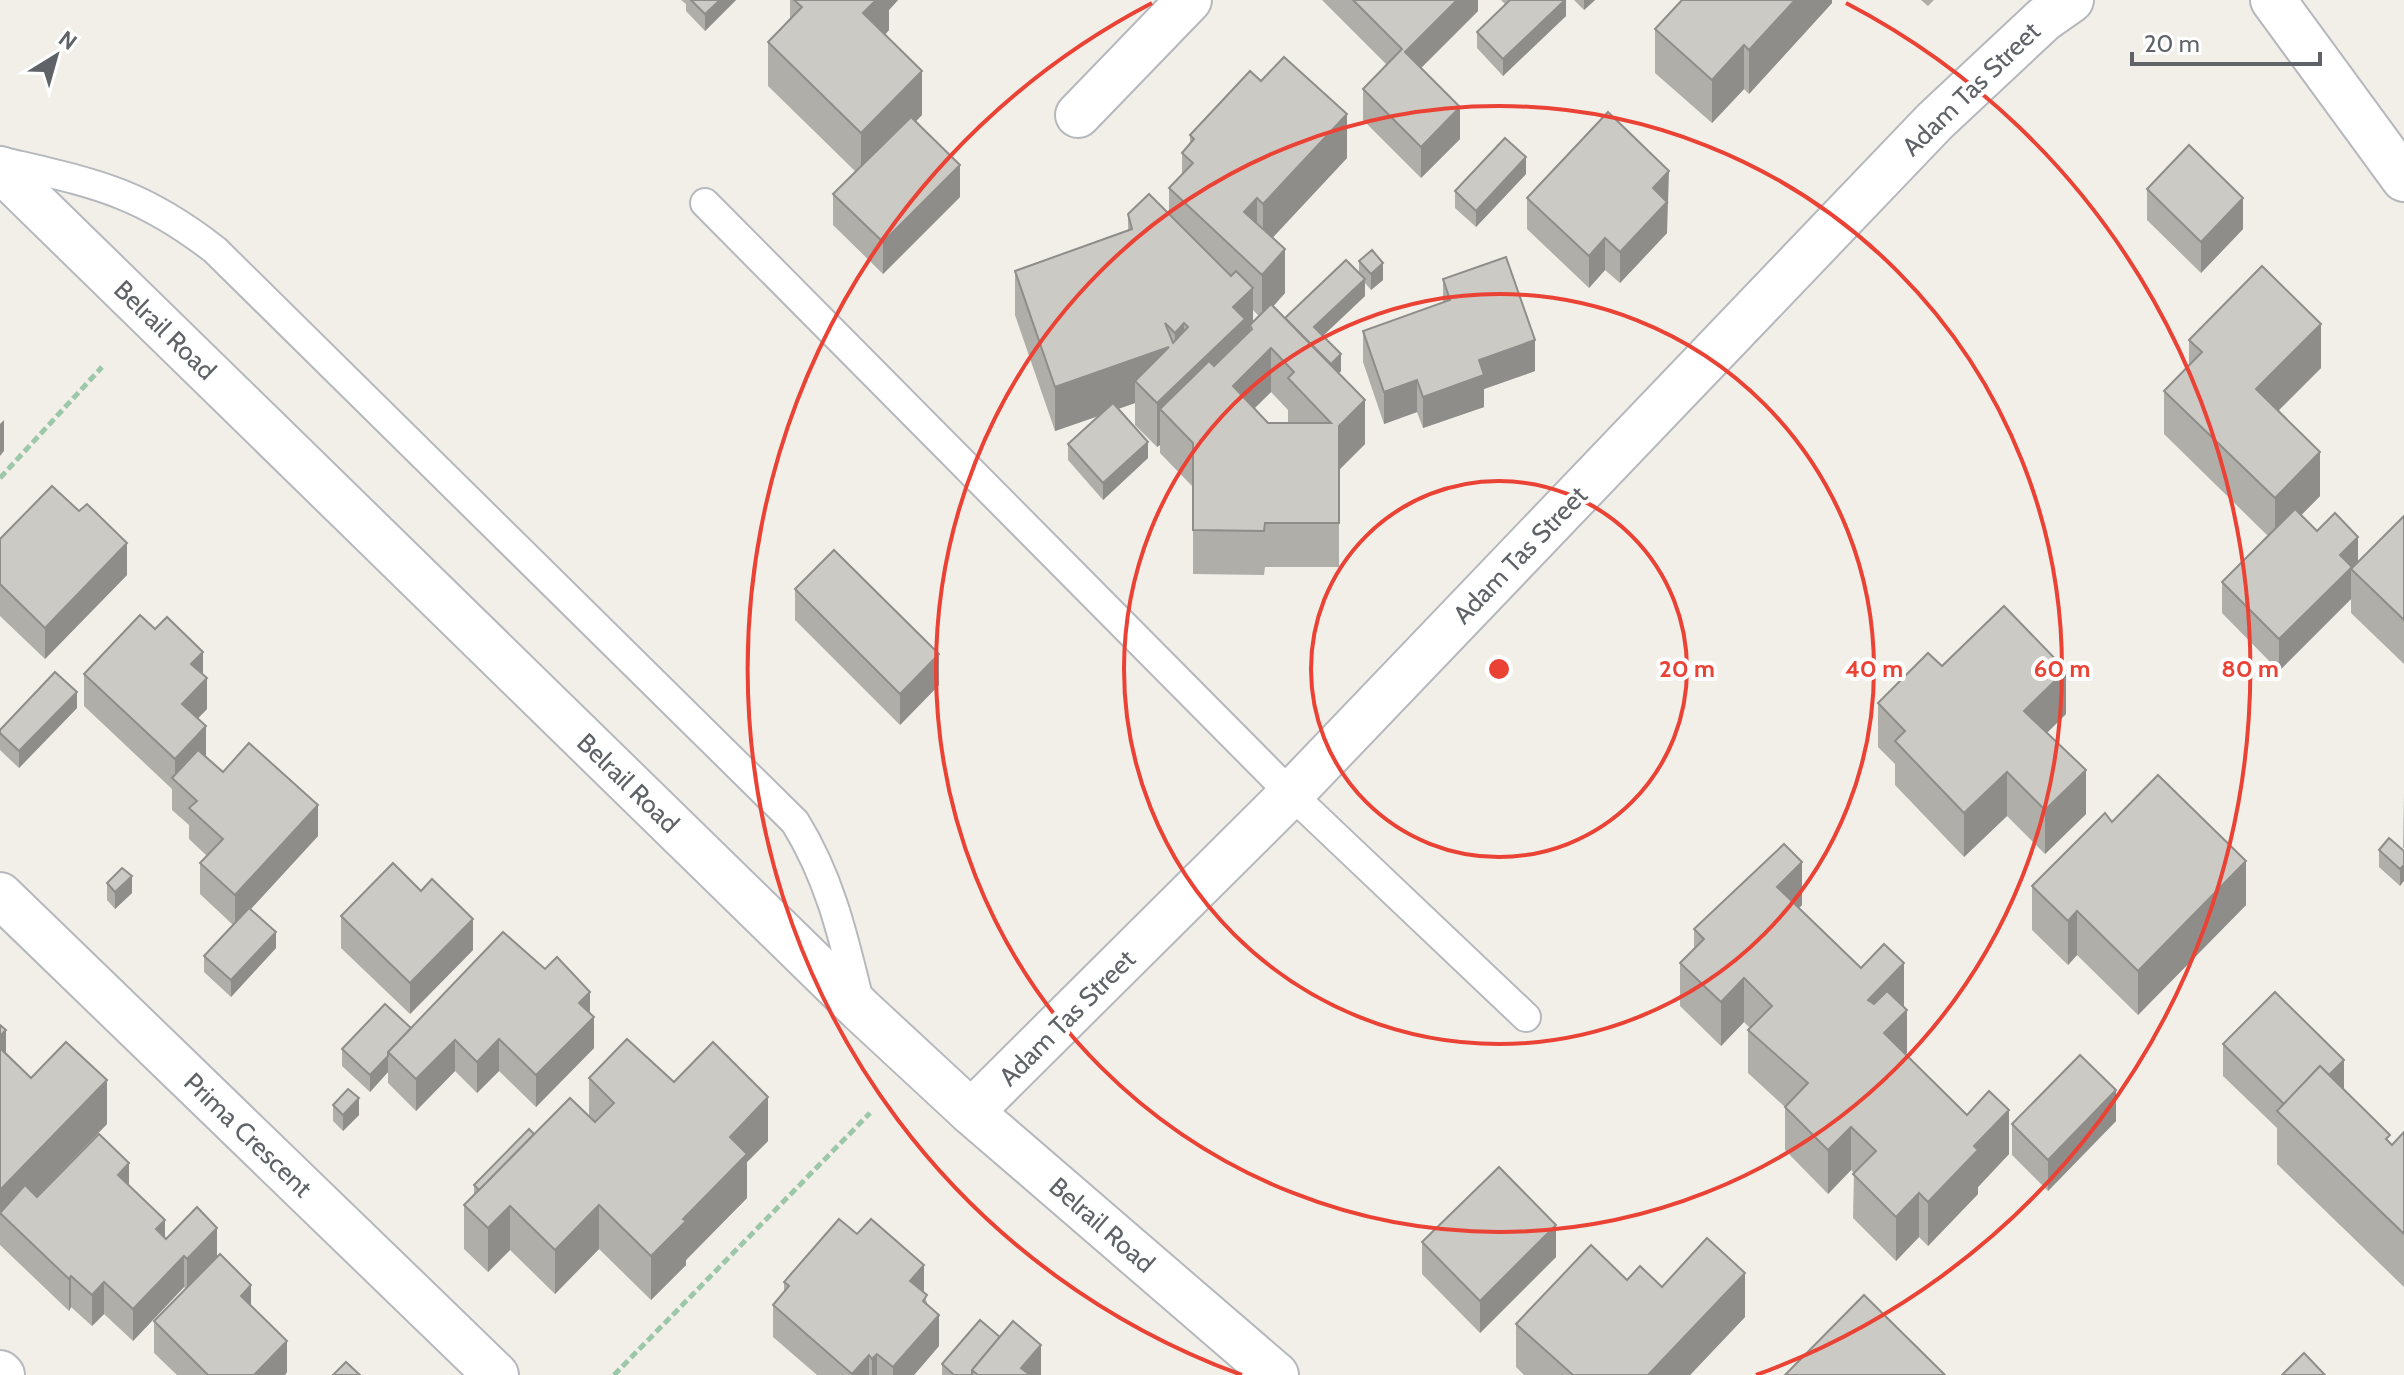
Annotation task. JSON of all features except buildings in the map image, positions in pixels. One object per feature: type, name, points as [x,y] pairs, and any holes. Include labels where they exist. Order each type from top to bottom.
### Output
[{"type":"street","points":[[1078,115],[1189,0]]},
{"type":"street","name":"Adam Tas Street","points":[[971,1112],[1291,794],[1935,121],[2044,19],[2071,0]]},
{"type":"street","points":[[2273,0],[2404,179]]},
{"type":"street","name":"Belrail Road","points":[[0,169],[861,1010],[971,1112],[1276,1375]]},
{"type":"street","name":"Prima Crescent","points":[[0,895],[496,1375]]},
{"type":"lane","points":[[0,161],[110,187],[150,204],[215,250],[739,766],[795,822],[819,860],[835,901],[861,1010]]},
{"type":"lane","points":[[705,203],[1291,794],[1526,1017]]},
{"type":"path","points":[[0,478],[102,367]]},
{"type":"path","points":[[614,1375],[870,1113]]}]
